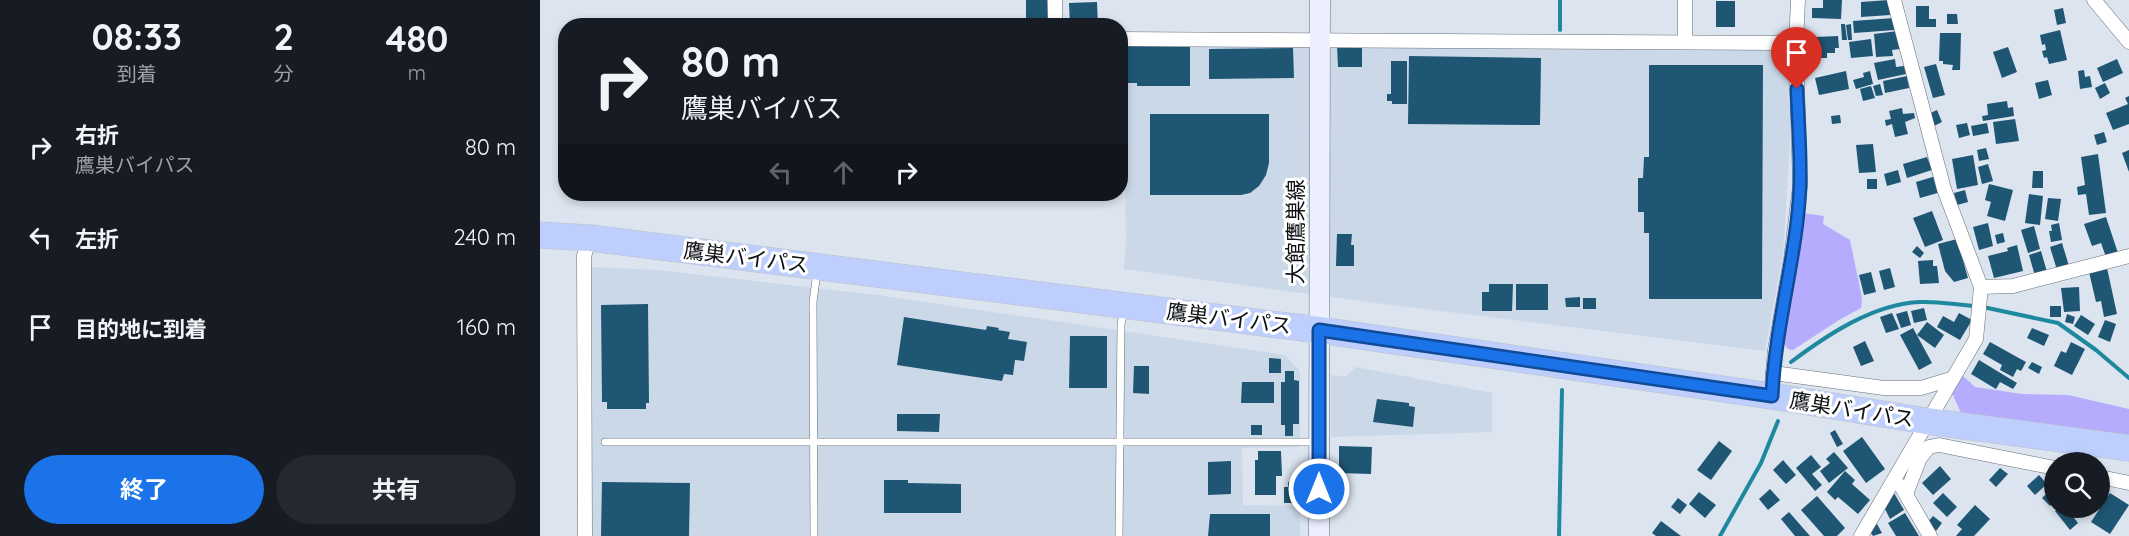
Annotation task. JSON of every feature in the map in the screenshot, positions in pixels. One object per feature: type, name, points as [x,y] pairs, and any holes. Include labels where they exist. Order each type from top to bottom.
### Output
[{"type":"highway","name":"鷹巣バイパス","points":[[540,235],[590,238],[1319,330],[1772,384],[1926,421],[2129,448]]},
{"type":"main road","name":"大館鷹巣線","points":[[1319,536],[1320,0]]},
{"type":"street","points":[[1055,0],[1055,18]]},
{"type":"street","points":[[1685,0],[1685,42]]},
{"type":"street","points":[[1798,0],[1796,43],[1800,186],[1772,384],[1921,388],[1951,380]]},
{"type":"street","points":[[1861,536],[1926,421],[1976,339],[1981,287],[1944,189],[1894,0]]},
{"type":"street","points":[[2094,0],[2129,42]]},
{"type":"street","points":[[1128,39],[1796,43]]},
{"type":"street","points":[[585,536],[584,256],[590,238]]},
{"type":"street","points":[[1981,287],[2013,286],[2129,256]]},
{"type":"street","points":[[1906,494],[1920,458],[1929,447],[1939,445],[2044,466]]},
{"type":"street","points":[[1896,476],[1930,536]]},
{"type":"street","points":[[2110,479],[2129,483]]},
{"type":"lane","points":[[814,536],[813,302],[818,266]]},
{"type":"lane","points":[[1119,536],[1121,324],[1126,305]]},
{"type":"lane","points":[[605,442],[1319,442]]},
{"type":"shaded area","points":[[1128,39],[1796,43],[1783,253],[1765,351],[1124,269]]},
{"type":"shaded area","points":[[1802,213],[1824,216],[1823,224],[1850,240],[1862,298],[1861,308],[1793,350],[1788,349],[1782,341]]},
{"type":"shaded area","points":[[590,267],[657,270],[878,295],[1285,355],[1300,371],[1300,447],[1242,448],[1243,505],[1300,506],[1300,536],[590,536]]},
{"type":"shaded area","points":[[1356,367],[1492,393],[1492,432],[1331,437],[1331,375],[1345,377]]},
{"type":"shaded area","points":[[1963,376],[1975,387],[2022,394],[2068,395],[2129,409],[2129,438],[1961,413],[1952,393]]},
{"type":"building","points":[[1026,0],[1047,0],[1048,18],[1026,18]]},
{"type":"building","points":[[1823,0],[1842,0],[1841,19],[1812,18],[1812,8],[1823,8]]},
{"type":"building","points":[[1889,0],[1890,15],[1861,17],[1861,2]]},
{"type":"building","points":[[1716,1],[1735,1],[1735,27],[1716,27]]},
{"type":"building","points":[[1097,2],[1098,18],[1070,18],[1069,3]]},
{"type":"building","points":[[1916,6],[1929,6],[1929,19],[1936,19],[1936,27],[1916,27]]},
{"type":"building","points":[[2063,8],[2066,23],[2057,25],[2054,10]]},
{"type":"building","points":[[1947,14],[1957,14],[1958,24],[1947,24]]},
{"type":"building","points":[[1894,18],[1895,30],[1854,33],[1853,21]]},
{"type":"building","points":[[1841,24],[1845,24],[1847,40],[1842,40]]},
{"type":"building","points":[[1851,24],[1852,40],[1848,40],[1846,25]]},
{"type":"building","points":[[2060,30],[2067,60],[2049,64],[2047,57],[2044,58],[2042,51],[2046,50],[2045,44],[2042,45],[2040,35]]},
{"type":"building","points":[[1898,31],[1900,49],[1892,50],[1893,56],[1876,57],[1874,34]]},
{"type":"building","points":[[1940,33],[1961,33],[1960,70],[1952,70],[1953,65],[1939,61]]},
{"type":"building","points":[[1838,36],[1839,48],[1835,48],[1835,53],[1827,53],[1827,58],[1814,58],[1814,37]]},
{"type":"building","points":[[1871,39],[1873,56],[1851,58],[1849,42]]},
{"type":"building","points":[[1128,46],[1190,46],[1190,86],[1137,86],[1137,83],[1128,83]]},
{"type":"building","points":[[1337,46],[1362,46],[1362,67],[1338,67]]},
{"type":"building","points":[[2008,47],[2017,72],[2002,78],[1993,52]]},
{"type":"building","points":[[1293,48],[1294,78],[1209,79],[1209,49]]},
{"type":"building","points":[[1409,56],[1541,58],[1540,125],[1408,124]]},
{"type":"building","points":[[1895,59],[1896,67],[1904,66],[1906,74],[1878,80],[1874,63]]},
{"type":"building","points":[[2117,59],[2123,73],[2103,82],[2097,68]]},
{"type":"building","points":[[1391,61],[1407,61],[1407,104],[1392,104],[1392,101],[1387,101],[1387,94],[1391,94]]},
{"type":"building","points":[[1936,64],[1945,95],[1933,98],[1924,67]]},
{"type":"building","points":[[1649,65],[1763,65],[1762,299],[1649,299],[1649,233],[1644,233],[1644,212],[1638,212],[1638,178],[1643,178],[1644,157],[1649,157]]},
{"type":"building","points":[[2084,70],[2085,77],[2090,76],[2092,87],[2080,89],[2078,71]]},
{"type":"building","points":[[1846,71],[1849,89],[1819,95],[1815,78]]},
{"type":"building","points":[[1870,71],[1873,84],[1856,89],[1853,80],[1864,77],[1863,73]]},
{"type":"building","points":[[1907,76],[1909,88],[1885,93],[1883,81]]},
{"type":"building","points":[[2048,80],[2052,95],[2039,99],[2035,83]]},
{"type":"building","points":[[2105,83],[2110,93],[2100,99],[2095,88]]},
{"type":"building","points":[[1880,84],[1883,95],[1876,96],[1873,86]]},
{"type":"building","points":[[1871,86],[1875,98],[1863,101],[1860,89]]},
{"type":"building","points":[[2129,96],[2129,124],[2113,130],[2106,113],[2128,104],[2125,98]]},
{"type":"building","points":[[2007,101],[2008,108],[2013,107],[2014,116],[1983,121],[1982,116],[1988,115],[1987,104]]},
{"type":"building","points":[[1902,108],[1903,114],[1914,113],[1915,118],[1905,122],[1908,134],[1895,137],[1892,124],[1886,126],[1885,120],[1891,119],[1889,111]]},
{"type":"building","points":[[1937,110],[1942,122],[1932,127],[1926,115]]},
{"type":"building","points":[[1150,114],[1269,114],[1269,163],[1266,175],[1259,186],[1250,193],[1241,195],[1150,195]]},
{"type":"building","points":[[1840,115],[1841,123],[1832,124],[1831,116]]},
{"type":"building","points":[[2015,119],[2019,141],[1996,144],[1993,122]]},
{"type":"building","points":[[1967,123],[1970,135],[1959,138],[1956,125]]},
{"type":"building","points":[[1987,123],[1989,133],[1973,136],[1971,126]]},
{"type":"building","points":[[2104,132],[2107,142],[2097,145],[2094,135]]},
{"type":"building","points":[[1873,144],[1876,172],[1859,173],[1856,145]]},
{"type":"building","points":[[1986,148],[1989,159],[1979,161],[1977,150]]},
{"type":"building","points":[[2129,150],[2129,172],[2122,153]]},
{"type":"building","points":[[2098,154],[2106,213],[2089,215],[2086,194],[2078,195],[2077,187],[2085,185],[2081,157]]},
{"type":"building","points":[[1973,155],[1978,185],[1957,189],[1952,159]]},
{"type":"building","points":[[1927,157],[1932,170],[1907,178],[1903,164]]},
{"type":"building","points":[[1988,164],[1993,181],[1982,184],[1978,167]]},
{"type":"building","points":[[1898,170],[1901,182],[1887,186],[1884,174]]},
{"type":"building","points":[[2033,171],[2043,171],[2043,188],[2032,188]]},
{"type":"building","points":[[1936,176],[1941,192],[1920,198],[1916,182]]},
{"type":"building","points":[[1867,179],[1877,179],[1877,189],[1867,189]]},
{"type":"building","points":[[1989,184],[2013,190],[2005,221],[1987,216],[1991,202],[1985,200]]},
{"type":"building","points":[[1965,190],[1968,202],[1957,205],[1954,193]]},
{"type":"building","points":[[2029,194],[2043,196],[2040,225],[2025,223]]},
{"type":"building","points":[[2048,198],[2061,199],[2058,221],[2045,219]]},
{"type":"building","points":[[1932,211],[1943,240],[1925,247],[1913,218]]},
{"type":"building","points":[[2106,217],[2118,253],[2106,257],[2101,243],[2092,246],[2084,224]]},
{"type":"building","points":[[1988,223],[1993,246],[1979,250],[1973,227]]},
{"type":"building","points":[[2059,223],[2062,240],[2051,242],[2049,231],[2052,231],[2051,225]]},
{"type":"building","points":[[2034,226],[2040,249],[2028,253],[2021,230]]},
{"type":"building","points":[[2003,233],[2005,242],[1997,244],[1995,235]]},
{"type":"building","points":[[1337,234],[1352,234],[1354,266],[1336,266]]},
{"type":"building","points":[[1957,239],[1968,278],[1954,282],[1945,271],[1938,244]]},
{"type":"building","points":[[2062,243],[2069,266],[2057,270],[2050,247]]},
{"type":"building","points":[[2017,245],[2023,271],[1994,278],[1988,256],[2008,251],[2007,248]]},
{"type":"building","points":[[1917,246],[1924,253],[1920,258],[1912,252]]},
{"type":"building","points":[[2041,251],[2047,272],[2035,276],[2029,255]]},
{"type":"building","points":[[1933,260],[1933,266],[1937,266],[1939,283],[1920,284],[1918,261]]},
{"type":"building","points":[[1890,268],[1895,287],[1884,290],[1879,271]]},
{"type":"building","points":[[2107,268],[2117,314],[2104,317],[2101,301],[2096,302],[2089,272]]},
{"type":"building","points":[[1871,272],[1876,292],[1864,295],[1859,275]]},
{"type":"building","points":[[1489,284],[1513,284],[1512,311],[1482,311],[1482,292],[1489,292]]},
{"type":"building","points":[[1516,284],[1548,284],[1548,310],[1516,310]]},
{"type":"building","points":[[2079,287],[2080,311],[2064,312],[2061,288]]},
{"type":"building","points":[[1580,297],[1580,307],[1566,307],[1565,298]]},
{"type":"building","points":[[1583,298],[1596,298],[1596,309],[1583,309]]},
{"type":"building","points":[[648,304],[649,403],[646,403],[646,409],[607,409],[607,402],[602,402],[601,305]]},
{"type":"building","points":[[2050,306],[2061,306],[2061,317],[2050,317]]},
{"type":"building","points":[[1924,308],[1927,320],[1914,323],[1911,311]]},
{"type":"building","points":[[1907,311],[1911,325],[1901,328],[1896,314]]},
{"type":"building","points":[[1892,313],[1899,329],[1886,333],[1880,317]]},
{"type":"building","points":[[1959,313],[1972,320],[1960,340],[1937,327],[1943,316],[1954,322]]},
{"type":"building","points":[[2067,314],[2075,317],[2073,324],[2065,322]]},
{"type":"building","points":[[2081,315],[2095,324],[2088,335],[2074,326]]},
{"type":"building","points":[[904,317],[986,330],[987,326],[1010,332],[1008,339],[1027,342],[1024,361],[1015,360],[1013,375],[1004,374],[1002,381],[897,365]]},
{"type":"building","points":[[2105,320],[2116,324],[2110,342],[2098,337]]},
{"type":"building","points":[[1927,322],[1944,335],[1935,348],[1917,335]]},
{"type":"building","points":[[1913,328],[1932,363],[1919,370],[1900,335]]},
{"type":"building","points":[[2032,328],[2049,335],[2044,346],[2027,338]]},
{"type":"building","points":[[1070,336],[1107,336],[1107,388],[1069,388]]},
{"type":"building","points":[[1865,341],[1874,361],[1861,366],[1853,347]]},
{"type":"building","points":[[1990,342],[2026,362],[2021,371],[2017,369],[2013,377],[2000,370],[2002,365],[1983,354]]},
{"type":"building","points":[[2071,342],[2085,349],[2072,375],[2054,366],[2061,351],[2066,353]]},
{"type":"building","points":[[1269,358],[1281,359],[1281,373],[1269,373]]},
{"type":"building","points":[[1979,360],[2017,383],[2013,389],[2000,382],[1996,389],[1971,374]]},
{"type":"building","points":[[2032,362],[2042,367],[2039,374],[2028,368]]},
{"type":"building","points":[[1134,366],[1149,366],[1149,394],[1133,393]]},
{"type":"building","points":[[1285,371],[1294,371],[1294,380],[1299,381],[1299,424],[1293,424],[1293,436],[1285,436],[1285,425],[1281,425],[1281,382],[1285,382]]},
{"type":"building","points":[[1242,382],[1274,382],[1274,403],[1241,403]]},
{"type":"building","points":[[1377,399],[1409,403],[1409,406],[1415,407],[1413,427],[1373,422]]},
{"type":"building","points":[[897,414],[940,414],[939,432],[897,431]]},
{"type":"building","points":[[1251,425],[1262,425],[1262,435],[1251,435]]},
{"type":"building","points":[[1835,430],[1843,444],[1837,447],[1830,433]]},
{"type":"building","points":[[1862,437],[1885,469],[1866,483],[1843,451]]},
{"type":"building","points":[[1719,441],[1732,451],[1711,480],[1697,470]]},
{"type":"building","points":[[1339,446],[1372,447],[1371,474],[1339,473]]},
{"type":"building","points":[[1258,451],[1281,451],[1282,476],[1276,476],[1276,495],[1255,495],[1255,460],[1258,460]]},
{"type":"building","points":[[1834,452],[1848,468],[1829,483],[1820,471],[1830,463],[1826,459]]},
{"type":"building","points":[[1811,455],[1821,467],[1812,474],[1822,485],[1815,491],[1796,468]]},
{"type":"building","points":[[1783,460],[1796,475],[1786,484],[1773,470]]},
{"type":"building","points":[[1231,461],[1231,494],[1208,495],[1208,462]]},
{"type":"building","points":[[1940,466],[1951,479],[1933,495],[1922,483]]},
{"type":"building","points":[[2000,468],[2008,474],[1996,487],[1989,480]]},
{"type":"building","points":[[1845,471],[1855,480],[1852,484],[1870,500],[1858,514],[1838,497],[1835,500],[1827,492]]},
{"type":"building","points":[[2039,475],[2044,481],[2044,487],[2035,495],[2027,486]]},
{"type":"building","points":[[884,480],[961,484],[961,513],[884,513]]},
{"type":"building","points":[[602,482],[690,483],[689,536],[601,536]]},
{"type":"building","points":[[1288,482],[1296,482],[1298,503],[1284,503],[1284,487],[1288,487]]},
{"type":"building","points":[[1770,489],[1780,500],[1768,510],[1759,499]]},
{"type":"building","points":[[1699,492],[1716,505],[1705,518],[1689,504]]},
{"type":"building","points":[[1894,493],[1904,510],[1890,519],[1883,505],[1886,498]]},
{"type":"building","points":[[1943,493],[1957,507],[1947,517],[1933,503]]},
{"type":"building","points":[[2110,493],[2129,505],[2110,534],[2091,522],[2094,518],[2110,518]]},
{"type":"building","points":[[1817,496],[1845,528],[1837,536],[1824,536],[1801,510]]},
{"type":"building","points":[[1678,498],[1687,505],[1680,514],[1671,507]]},
{"type":"building","points":[[1975,505],[1990,519],[1974,536],[1956,536],[1962,529],[1957,525]]},
{"type":"building","points":[[1789,512],[1810,536],[1795,536],[1781,519]]},
{"type":"building","points":[[1905,513],[1919,536],[1896,536],[1888,523]]},
{"type":"building","points":[[1210,514],[1270,514],[1270,536],[1208,536]]},
{"type":"building","points":[[1933,516],[1942,523],[1936,531],[1927,523]]},
{"type":"building","points":[[2061,518],[2074,518],[2078,523],[2070,530]]},
{"type":"building","points":[[1661,521],[1681,536],[1656,536],[1652,533]]},
{"type":"building","points":[[1877,524],[1882,533],[1873,536],[1868,529]]},
{"type":"waterway","points":[[1560,0],[1560,30]]},
{"type":"waterway","points":[[1791,362],[1835,332],[1885,308],[1920,302],[1975,306]]},
{"type":"waterway","points":[[1983,307],[2058,323],[2096,350],[2129,378]]},
{"type":"waterway","points":[[1559,536],[1562,390]]},
{"type":"waterway","points":[[1720,536],[1761,463],[1778,421]]},
{"type":"route","points":[[1319,489],[1319,330],[1772,396],[1775,350],[1791,260],[1800,186],[1797,89]]}]
